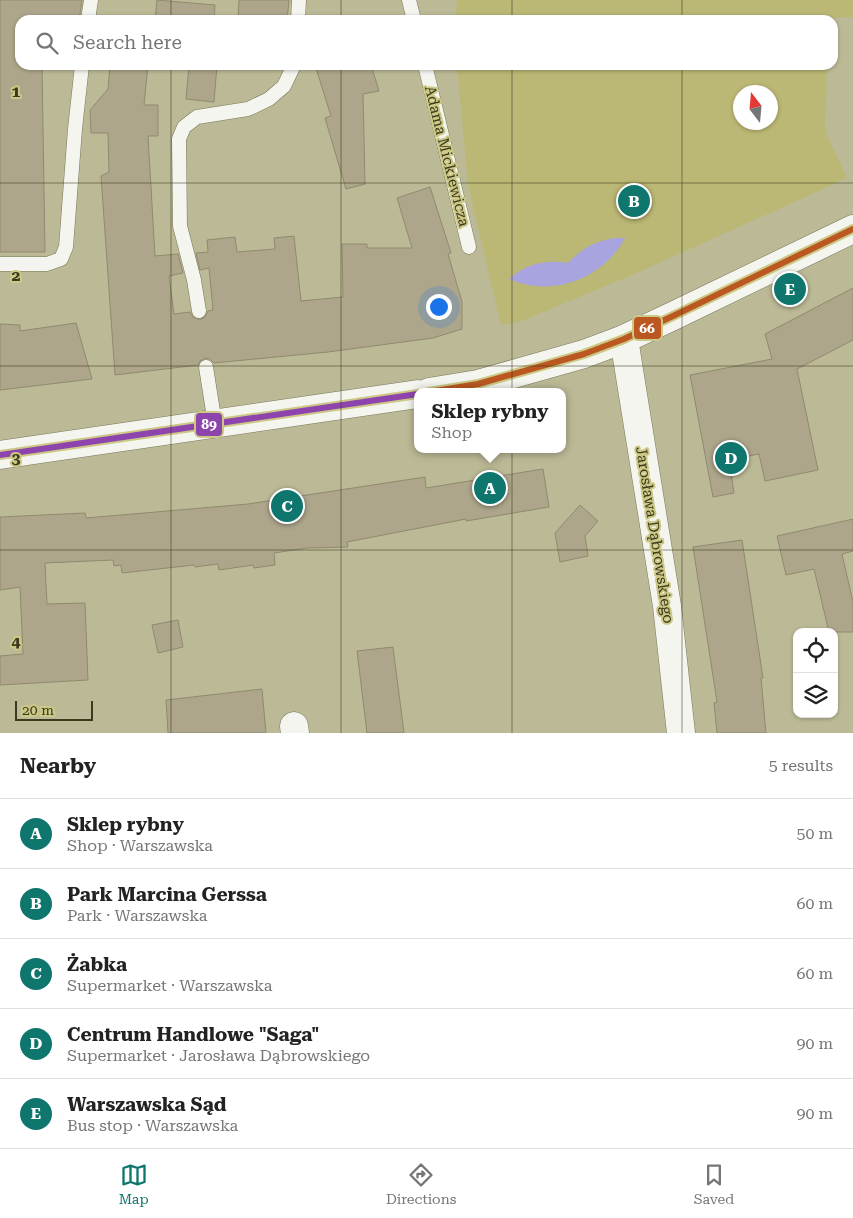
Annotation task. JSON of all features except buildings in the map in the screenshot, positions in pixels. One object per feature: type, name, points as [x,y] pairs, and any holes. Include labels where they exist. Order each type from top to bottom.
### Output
[{"type":"street","points":[[454,388],[478,384],[584,354],[624,338],[853,229]]},
{"type":"street","name":"Jarosława Dąbrowskiego","points":[[624,338],[667,606],[681,733]]},
{"type":"street","points":[[0,455],[414,395]]},
{"type":"lane","points":[[89,15],[91,0]]},
{"type":"lane","points":[[298,15],[299,0]]},
{"type":"lane","points":[[409,0],[413,15]]},
{"type":"lane","points":[[0,264],[47,264],[61,260],[66,247],[81,70]]},
{"type":"lane","points":[[199,311],[194,280],[180,226],[179,139],[184,127],[197,118],[248,109],[269,99],[284,86],[292,70]]},
{"type":"lane","name":"Adama Mickiewicza","points":[[426,70],[469,247]]},
{"type":"lane","points":[[206,367],[215,424]]},
{"type":"shaded area","points":[[457,0],[853,0],[853,17],[838,18],[838,15],[456,15]]},
{"type":"shaded area","points":[[457,70],[827,70],[825,131],[847,178],[639,272],[519,322],[501,325],[468,185]]},
{"type":"shaded area","points":[[617,238],[625,238],[604,264],[590,274],[575,281],[559,285],[542,286],[525,284],[509,279],[529,266],[536,264],[544,262],[568,263],[590,246]]},
{"type":"transit line","name":"66","points":[[454,388],[478,384],[584,354],[624,339],[853,229]]},
{"type":"transit line","name":"89","points":[[0,455],[414,395]]},
{"type":"place","name":"Park Marcina Gerssa","points":[[634,201]]},
{"type":"place","name":"Warszawska Sąd","points":[[790,289]]},
{"type":"place","name":"Centrum Handlowe \"Saga\"","points":[[731,458]]},
{"type":"place","name":"Sklep rybny","points":[[490,488]]},
{"type":"place","name":"Żabka","points":[[287,506]]}]
